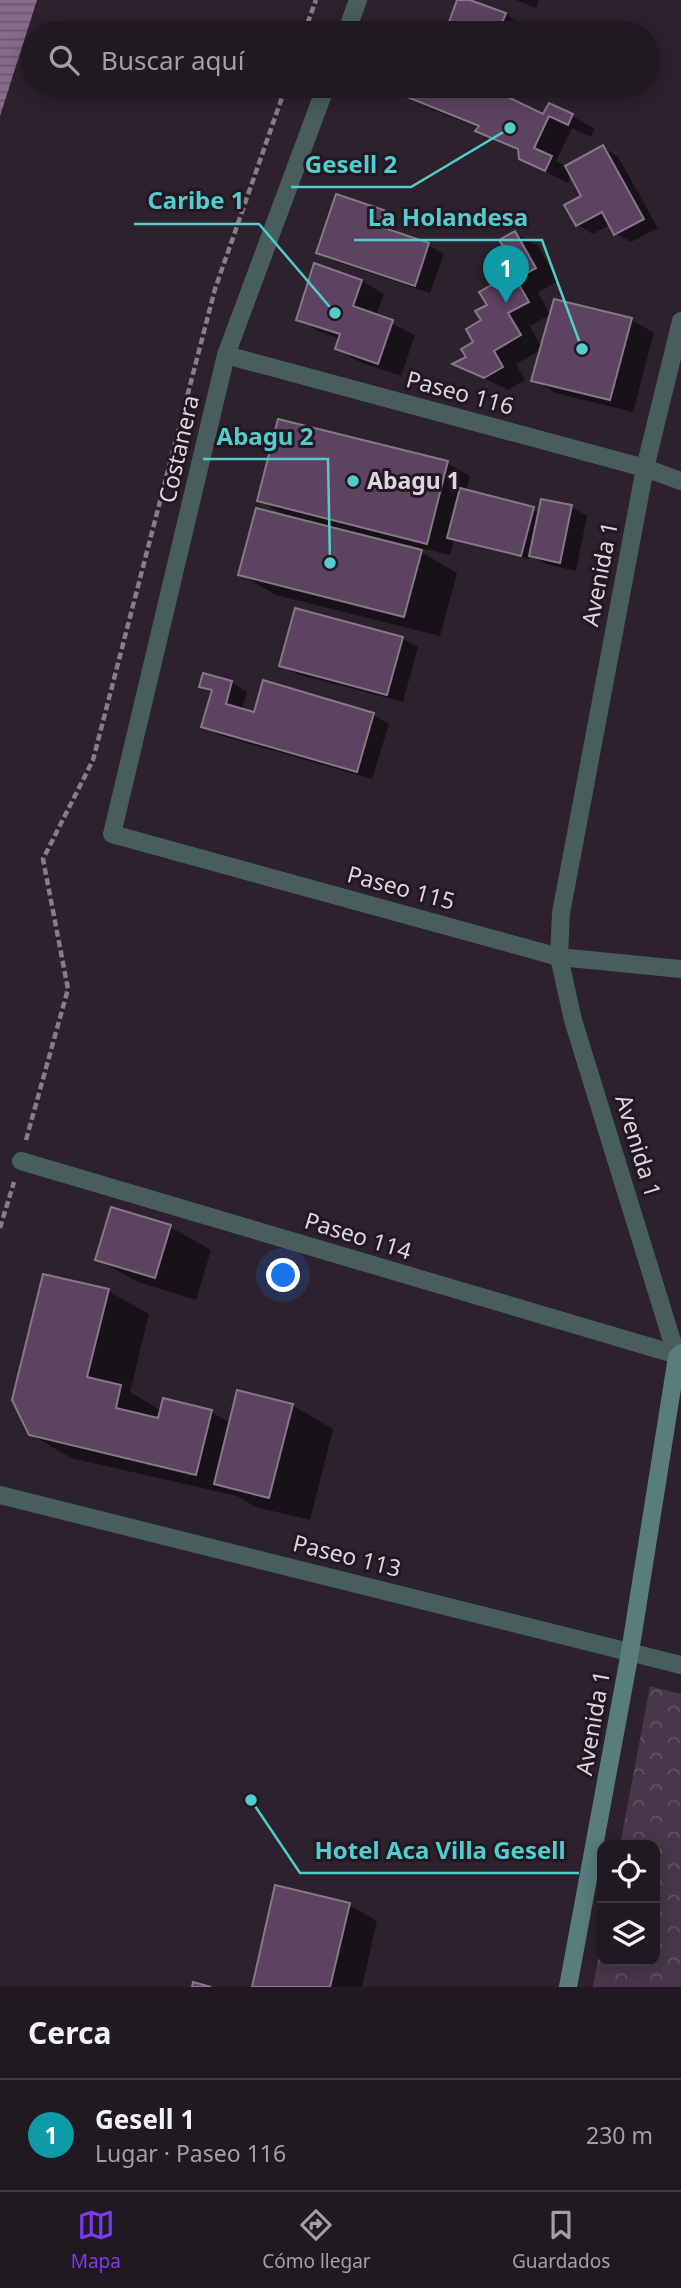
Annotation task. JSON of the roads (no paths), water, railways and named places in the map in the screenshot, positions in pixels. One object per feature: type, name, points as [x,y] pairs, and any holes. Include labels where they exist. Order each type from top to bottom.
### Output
[{"type":"street","points":[[350,21],[358,0]]},
{"type":"street","name":"Costanera","points":[[112,834],[226,355],[322,98]]},
{"type":"street","name":"Avenida 1","points":[[568,1987],[630,1652],[680,1355],[573,1020],[559,957],[561,913],[645,468],[681,321]]},
{"type":"street","name":"Paseo 116","points":[[226,355],[645,468],[681,481]]},
{"type":"street","name":"Paseo 115","points":[[112,834],[559,957],[681,969]]},
{"type":"street","name":"Paseo 114","points":[[21,1161],[680,1355]]},
{"type":"street","name":"Paseo 113","points":[[0,1494],[681,1665]]},
{"type":"place","name":"Gesell 2","points":[[510,128]]},
{"type":"place","name":"Gesell 1","points":[[506,303]]},
{"type":"place","name":"Caribe 1","points":[[335,313]]},
{"type":"place","name":"La Holandesa","points":[[582,349]]},
{"type":"place","name":"Abagu 1","points":[[353,481]]},
{"type":"place","name":"Abagu 2","points":[[330,563]]},
{"type":"place","name":"Hotel Aca Villa Gesell","points":[[251,1800]]}]
